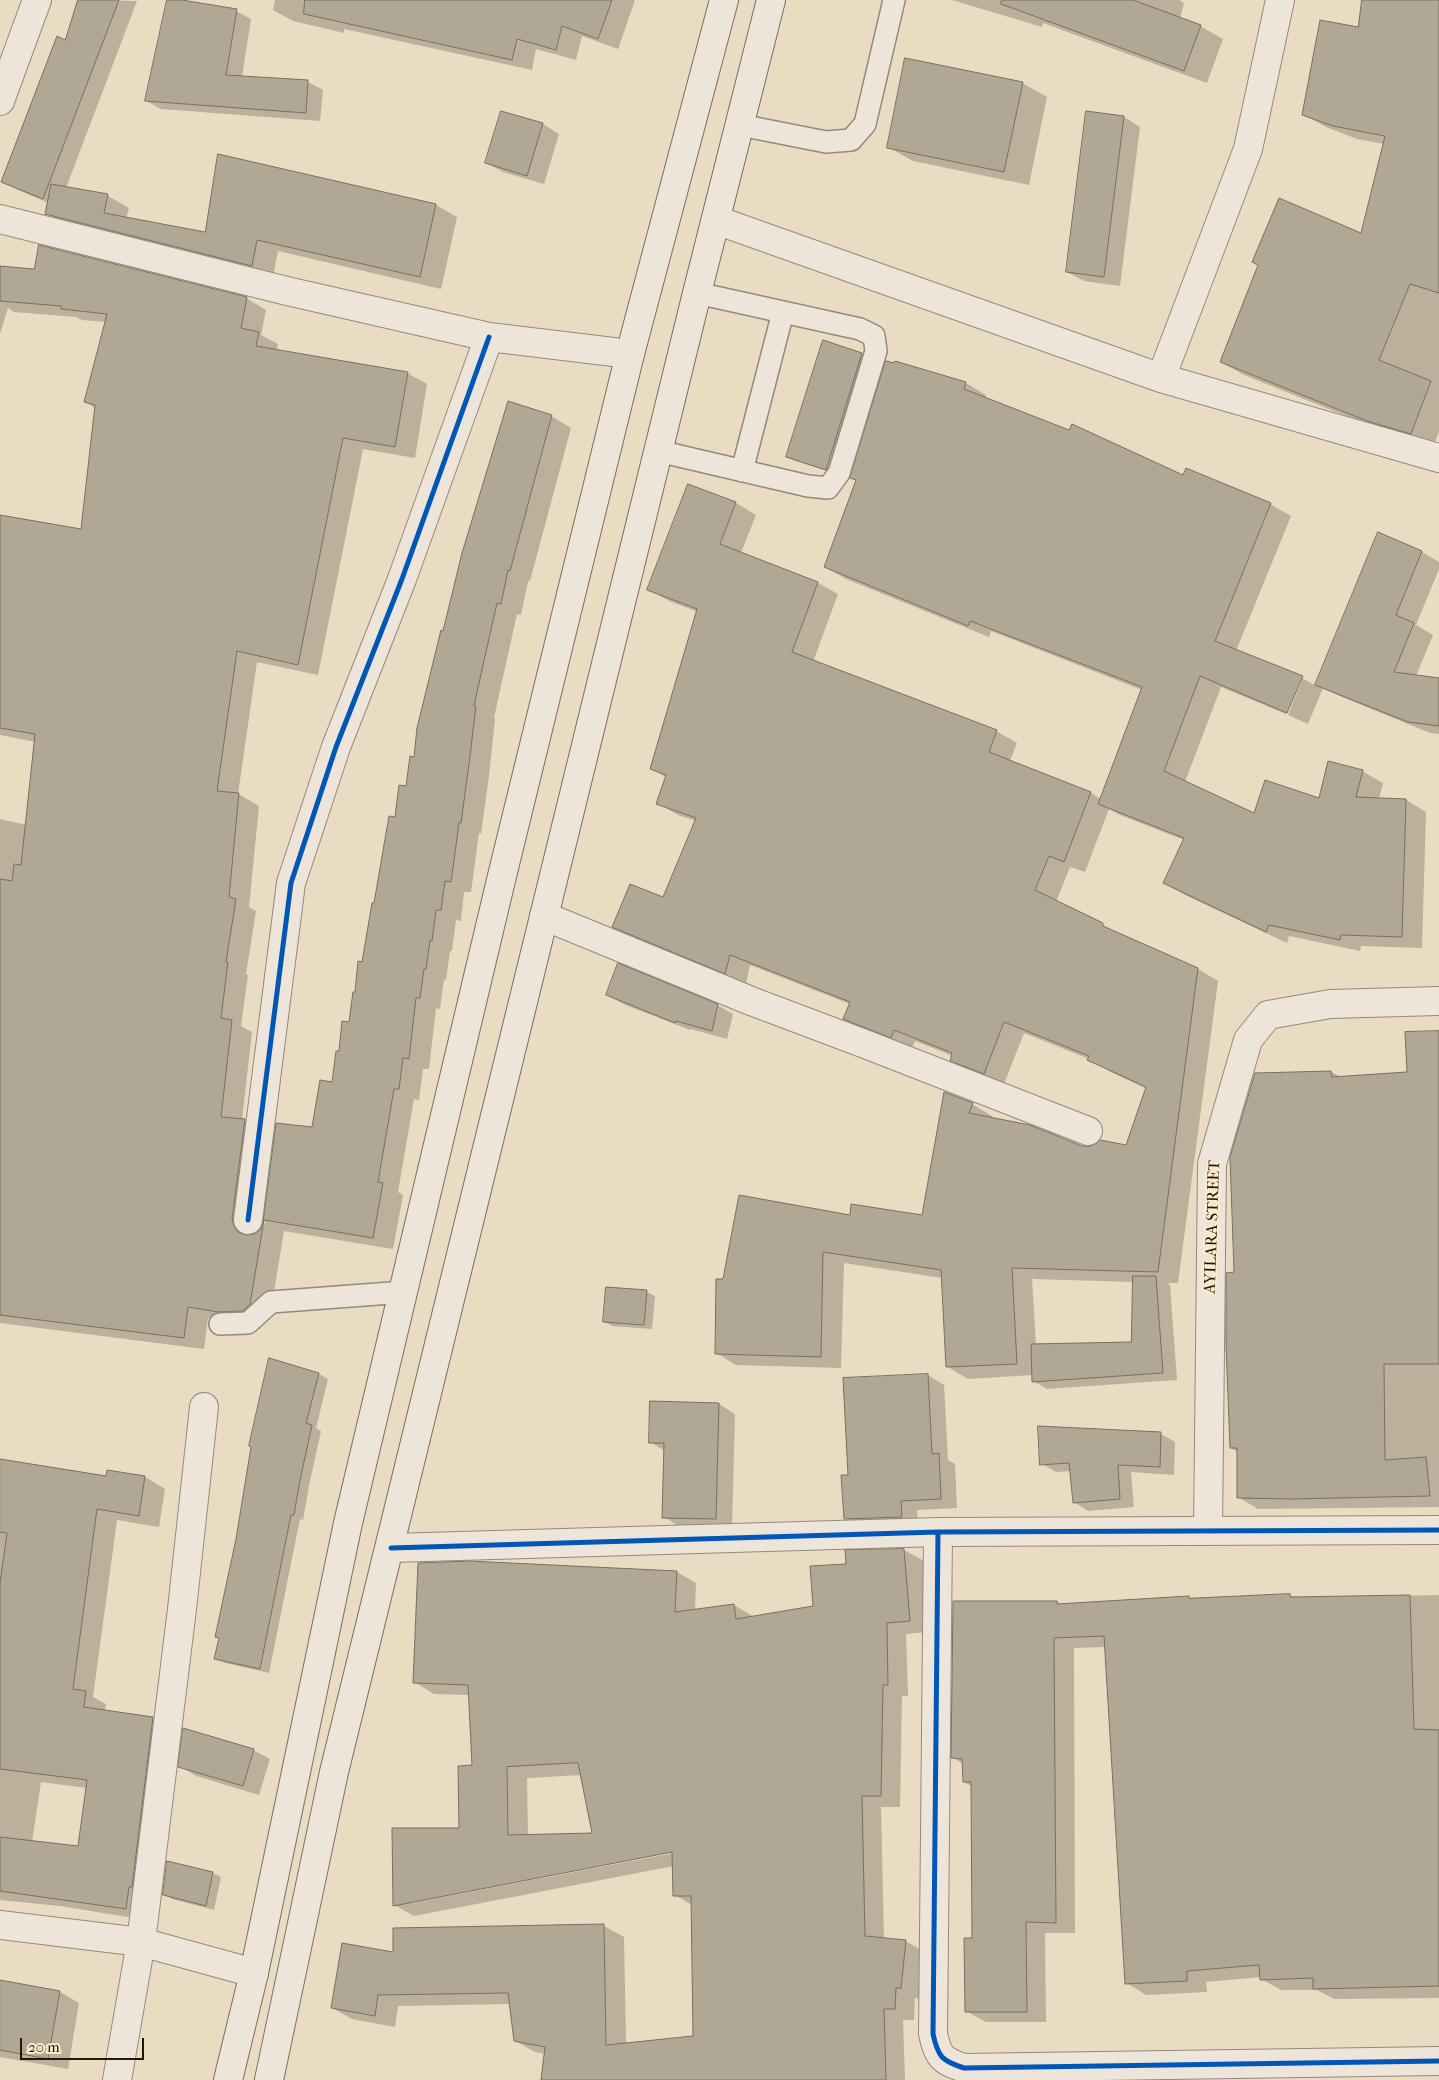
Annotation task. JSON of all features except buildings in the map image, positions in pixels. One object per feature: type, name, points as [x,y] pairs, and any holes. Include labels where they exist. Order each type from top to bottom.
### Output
[{"type":"street","points":[[0,101],[37,0]]},
{"type":"street","points":[[228,2080],[254,1973],[348,1523],[502,876],[630,354],[724,0]]},
{"type":"street","points":[[269,2080],[334,1772],[391,1548],[544,916],[771,0]]},
{"type":"street","points":[[1161,378],[1248,149],[1280,0]]},
{"type":"street","points":[[0,219],[288,292],[489,337],[630,354]]},
{"type":"street","points":[[716,220],[1161,378],[1439,458]]},
{"type":"street","points":[[248,1220],[291,883],[336,748],[402,579],[489,337]]},
{"type":"street","points":[[544,916],[751,1002],[865,1044],[1088,1131]]},
{"type":"street","name":"AYILARA STREET","points":[[1208,1531],[1212,1164],[1248,1040],[1268,1015],[1330,1004],[1439,1001]]},
{"type":"street","points":[[117,2080],[141,1942],[182,1609],[204,1407]]},
{"type":"street","points":[[391,1548],[938,1532],[1439,1530]]},
{"type":"street","points":[[938,1532],[933,2034],[936,2052],[950,2063],[964,2068],[1439,2061]]},
{"type":"street","points":[[0,1925],[141,1942],[254,1973]]},
{"type":"lane","points":[[740,125],[826,142],[850,140],[865,124],[894,0]]},
{"type":"lane","points":[[658,452],[808,486],[828,488],[839,473],[876,351],[874,336],[860,329],[697,293]]},
{"type":"lane","points":[[742,472],[782,312]]},
{"type":"lane","points":[[220,1324],[248,1323],[271,1302],[404,1292]]},
{"type":"cycle path","points":[[248,1220],[291,883],[336,747],[402,579],[489,337]]},
{"type":"cycle path","points":[[391,1548],[938,1532],[1439,1530]]},
{"type":"cycle path","points":[[938,1532],[933,2034],[942,2057],[964,2068],[1439,2061]]}]
